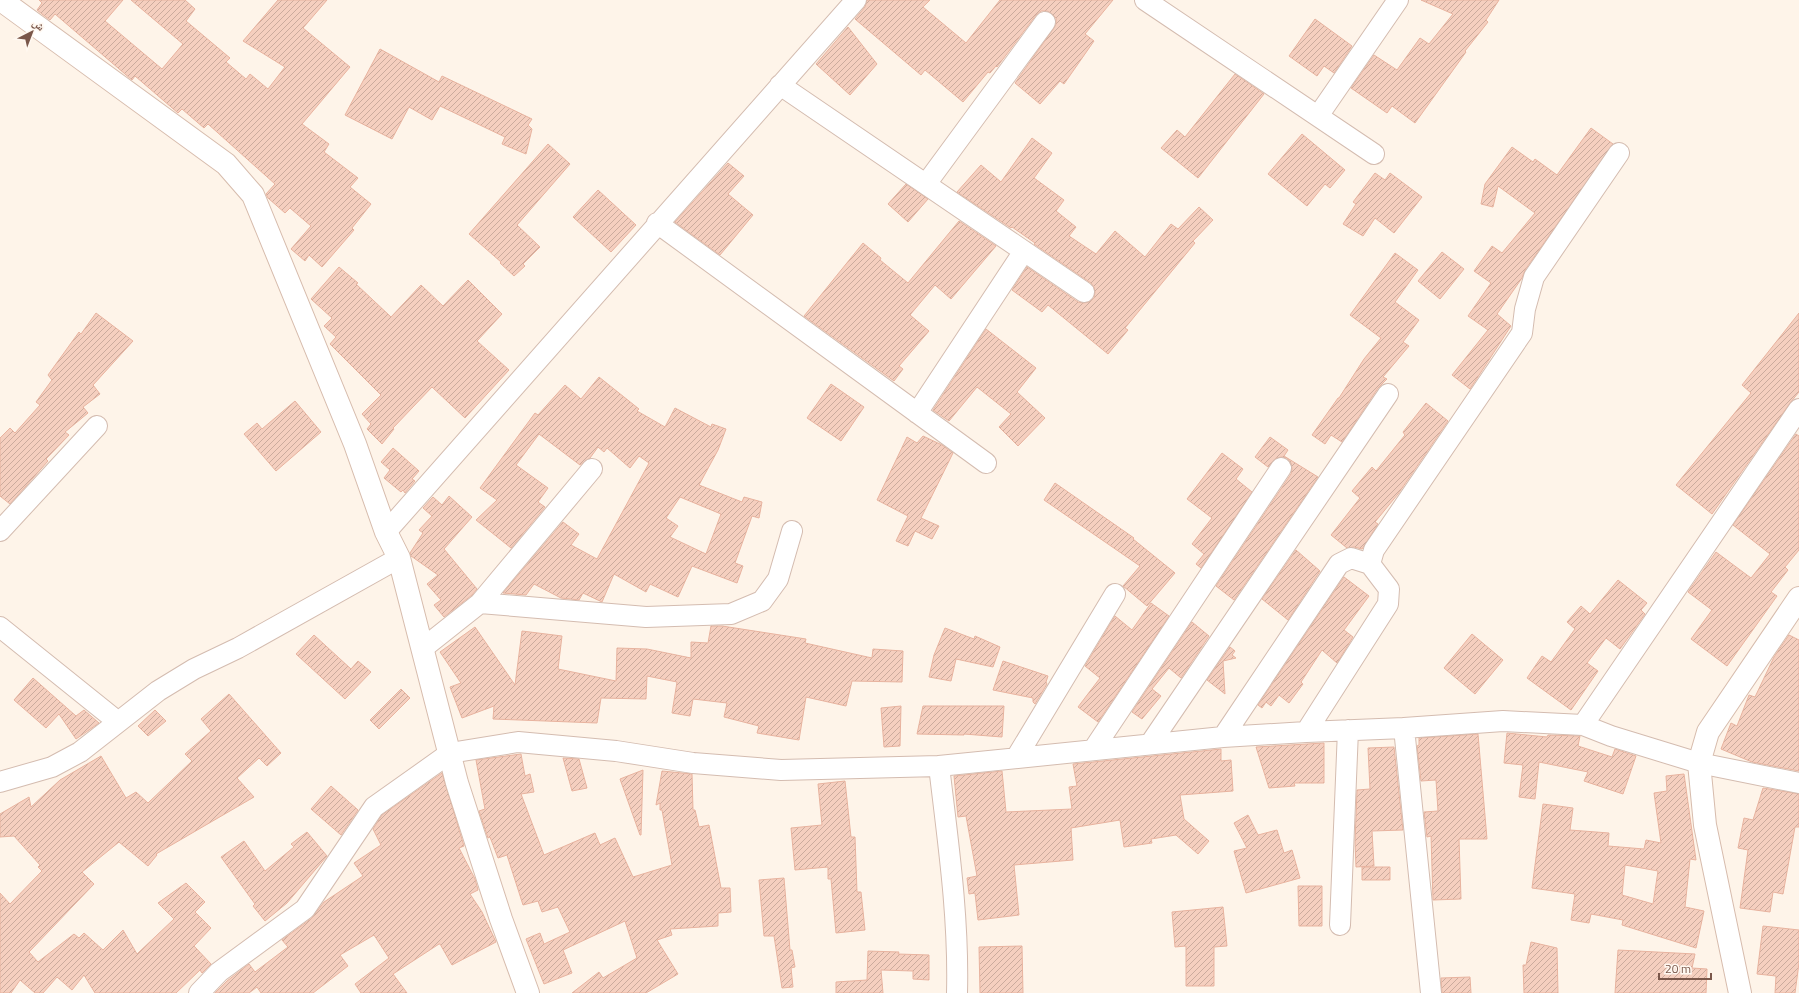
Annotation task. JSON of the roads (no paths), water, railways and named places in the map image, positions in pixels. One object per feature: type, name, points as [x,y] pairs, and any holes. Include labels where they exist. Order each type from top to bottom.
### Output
[{"type":"street","points":[[1,0],[226,164],[253,195],[355,444],[386,532],[399,558],[457,783],[501,919],[528,993]]},
{"type":"street","points":[[386,532],[657,223],[856,0]]},
{"type":"street","points":[[1145,0],[1374,154]]},
{"type":"street","points":[[1318,116],[1398,0]]},
{"type":"street","points":[[926,184],[1045,22]]},
{"type":"street","points":[[780,85],[1084,292]]},
{"type":"street","points":[[1370,564],[1374,550],[1522,333],[1525,309],[1534,277],[1619,153]]},
{"type":"street","points":[[657,223],[986,462]]},
{"type":"street","points":[[917,412],[1024,251]]},
{"type":"street","points":[[1150,744],[1388,394]]},
{"type":"street","points":[[1583,725],[1799,410]]},
{"type":"street","points":[[0,531],[97,426]]},
{"type":"street","points":[[1093,750],[1281,468]]},
{"type":"street","points":[[422,649],[480,603],[592,469]]},
{"type":"street","points":[[480,603],[646,618],[731,614],[762,601],[778,579],[792,531]]},
{"type":"street","points":[[0,782],[28,776],[52,767],[80,752],[117,721],[158,691],[194,669],[238,648],[399,558]]},
{"type":"street","points":[[1223,737],[1339,564],[1351,558],[1370,564],[1389,589],[1388,604],[1306,732]]},
{"type":"street","points":[[1016,758],[1115,594]]},
{"type":"street","points":[[1740,993],[1705,825],[1699,763],[1708,732],[1799,598]]},
{"type":"street","points":[[0,627],[117,721]]},
{"type":"street","points":[[199,993],[219,972],[305,909],[374,807],[450,753],[518,742],[616,751],[693,763],[781,770],[939,766],[1223,737],[1404,728],[1503,721],[1583,725],[1611,736],[1699,763],[1799,783]]},
{"type":"street","points":[[1404,728],[1431,993]]},
{"type":"street","points":[[1340,925],[1348,730]]},
{"type":"street","points":[[939,766],[956,914],[958,956],[957,993]]}]
